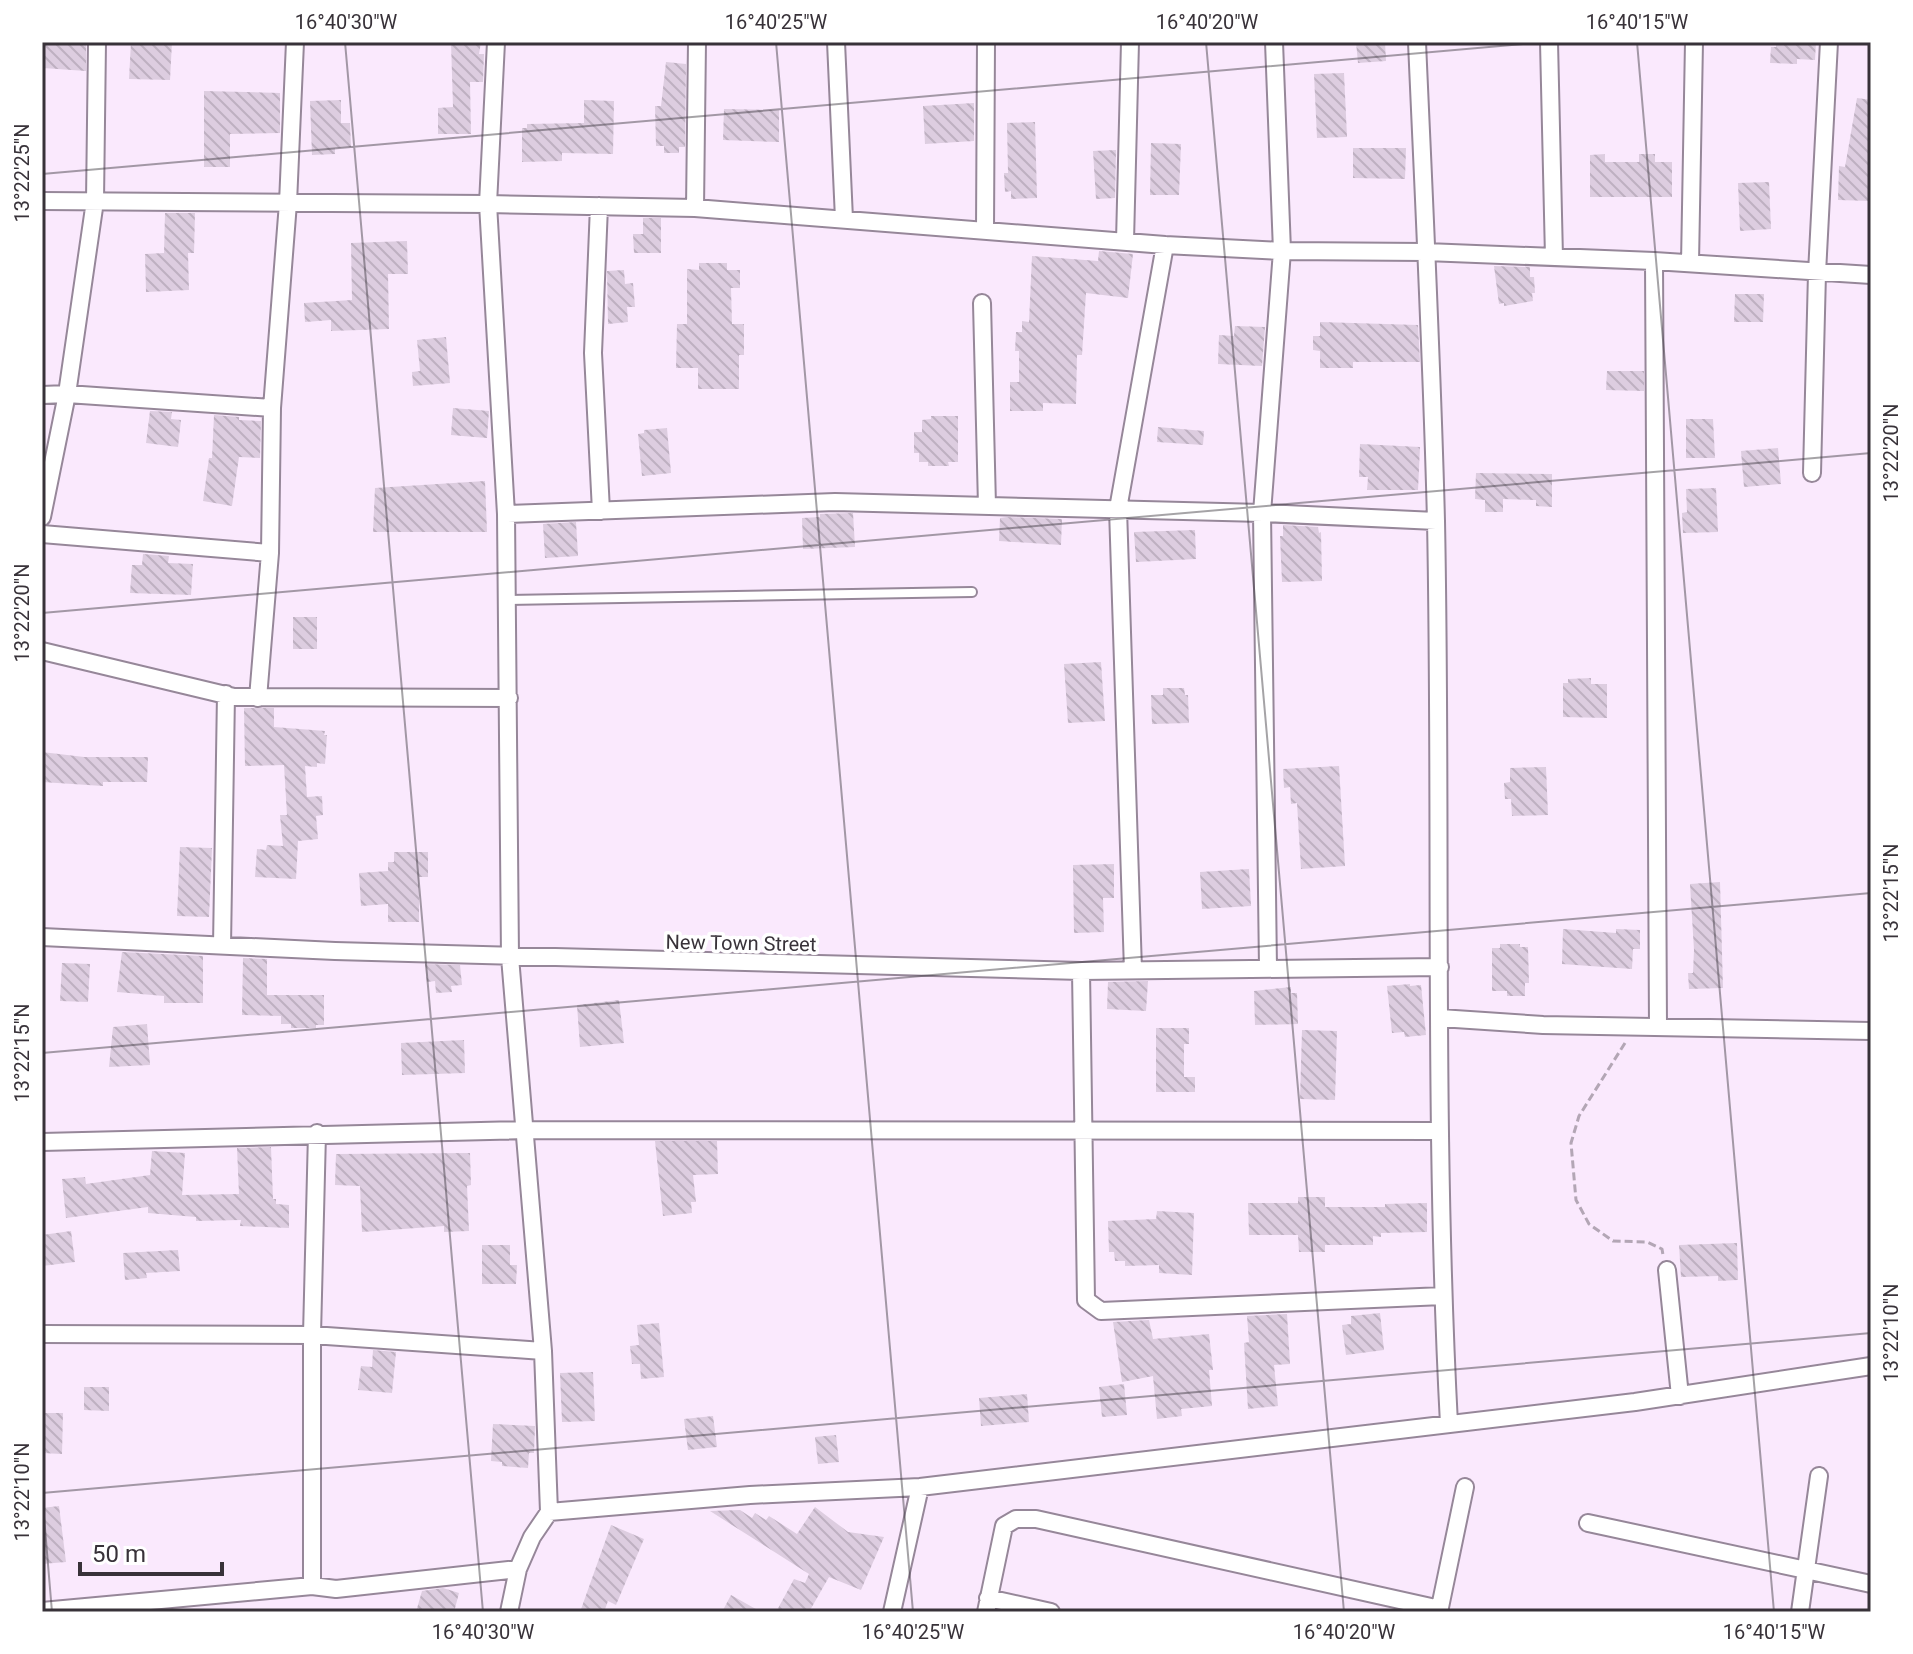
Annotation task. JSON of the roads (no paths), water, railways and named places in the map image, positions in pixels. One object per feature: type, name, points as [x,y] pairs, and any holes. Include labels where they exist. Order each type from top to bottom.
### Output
[{"type":"street","points":[[42,517],[67,394],[95,201],[97,42]]},
{"type":"street","points":[[258,698],[270,553],[272,408],[288,203],[295,42]]},
{"type":"street","points":[[496,42],[488,204],[506,514],[510,957],[543,1351],[549,1512],[532,1537],[518,1569],[509,1612]]},
{"type":"street","points":[[695,208],[697,42]]},
{"type":"street","points":[[836,42],[844,219]]},
{"type":"street","points":[[985,230],[986,42]]},
{"type":"street","points":[[1125,241],[1130,42]]},
{"type":"street","points":[[1268,968],[1262,513],[1282,251],[1274,42]]},
{"type":"street","points":[[1417,42],[1436,521],[1440,967],[1438,1131],[1449,1424]]},
{"type":"street","points":[[1549,42],[1554,257]]},
{"type":"street","points":[[1690,263],[1694,42]]},
{"type":"street","points":[[1812,473],[1817,273],[1829,42]]},
{"type":"street","points":[[42,201],[695,208],[1165,245],[1654,261],[1871,275]]},
{"type":"street","points":[[599,206],[593,353],[601,511]]},
{"type":"street","points":[[1133,970],[1118,509],[1165,245]]},
{"type":"street","points":[[1654,261],[1658,1026]]},
{"type":"street","points":[[982,303],[987,506]]},
{"type":"street","points":[[42,395],[67,394],[272,408]]},
{"type":"street","points":[[506,514],[835,502],[1262,513],[1436,521]]},
{"type":"street","points":[[42,534],[270,553]]},
{"type":"street","points":[[42,651],[226,694],[258,698],[509,698]]},
{"type":"street","points":[[222,946],[226,694]]},
{"type":"street","name":"New Town Street","points":[[42,937],[510,957],[1081,971],[1440,967]]},
{"type":"street","points":[[1081,971],[1086,1300],[1101,1311],[1443,1296]]},
{"type":"street","points":[[1440,1018],[1543,1025],[1871,1031]]},
{"type":"street","points":[[42,1142],[525,1130],[1438,1131]]},
{"type":"street","points":[[312,1586],[312,1335],[317,1133]]},
{"type":"street","points":[[1667,1270],[1680,1396]]},
{"type":"street","points":[[42,1334],[312,1335],[543,1351]]},
{"type":"street","points":[[549,1512],[750,1495],[920,1487],[1680,1396],[1871,1366]]},
{"type":"street","points":[[1800,1612],[1819,1476]]},
{"type":"street","points":[[892,1612],[920,1487]]},
{"type":"street","points":[[1051,1612],[987,1605],[1004,1526],[1016,1519],[1036,1519],[1440,1610],[1465,1487]]},
{"type":"street","points":[[1588,1523],[1871,1584]]},
{"type":"street","points":[[42,1611],[180,1605],[312,1586],[336,1589],[518,1569]]},
{"type":"lane","points":[[507,600],[972,592]]}]
